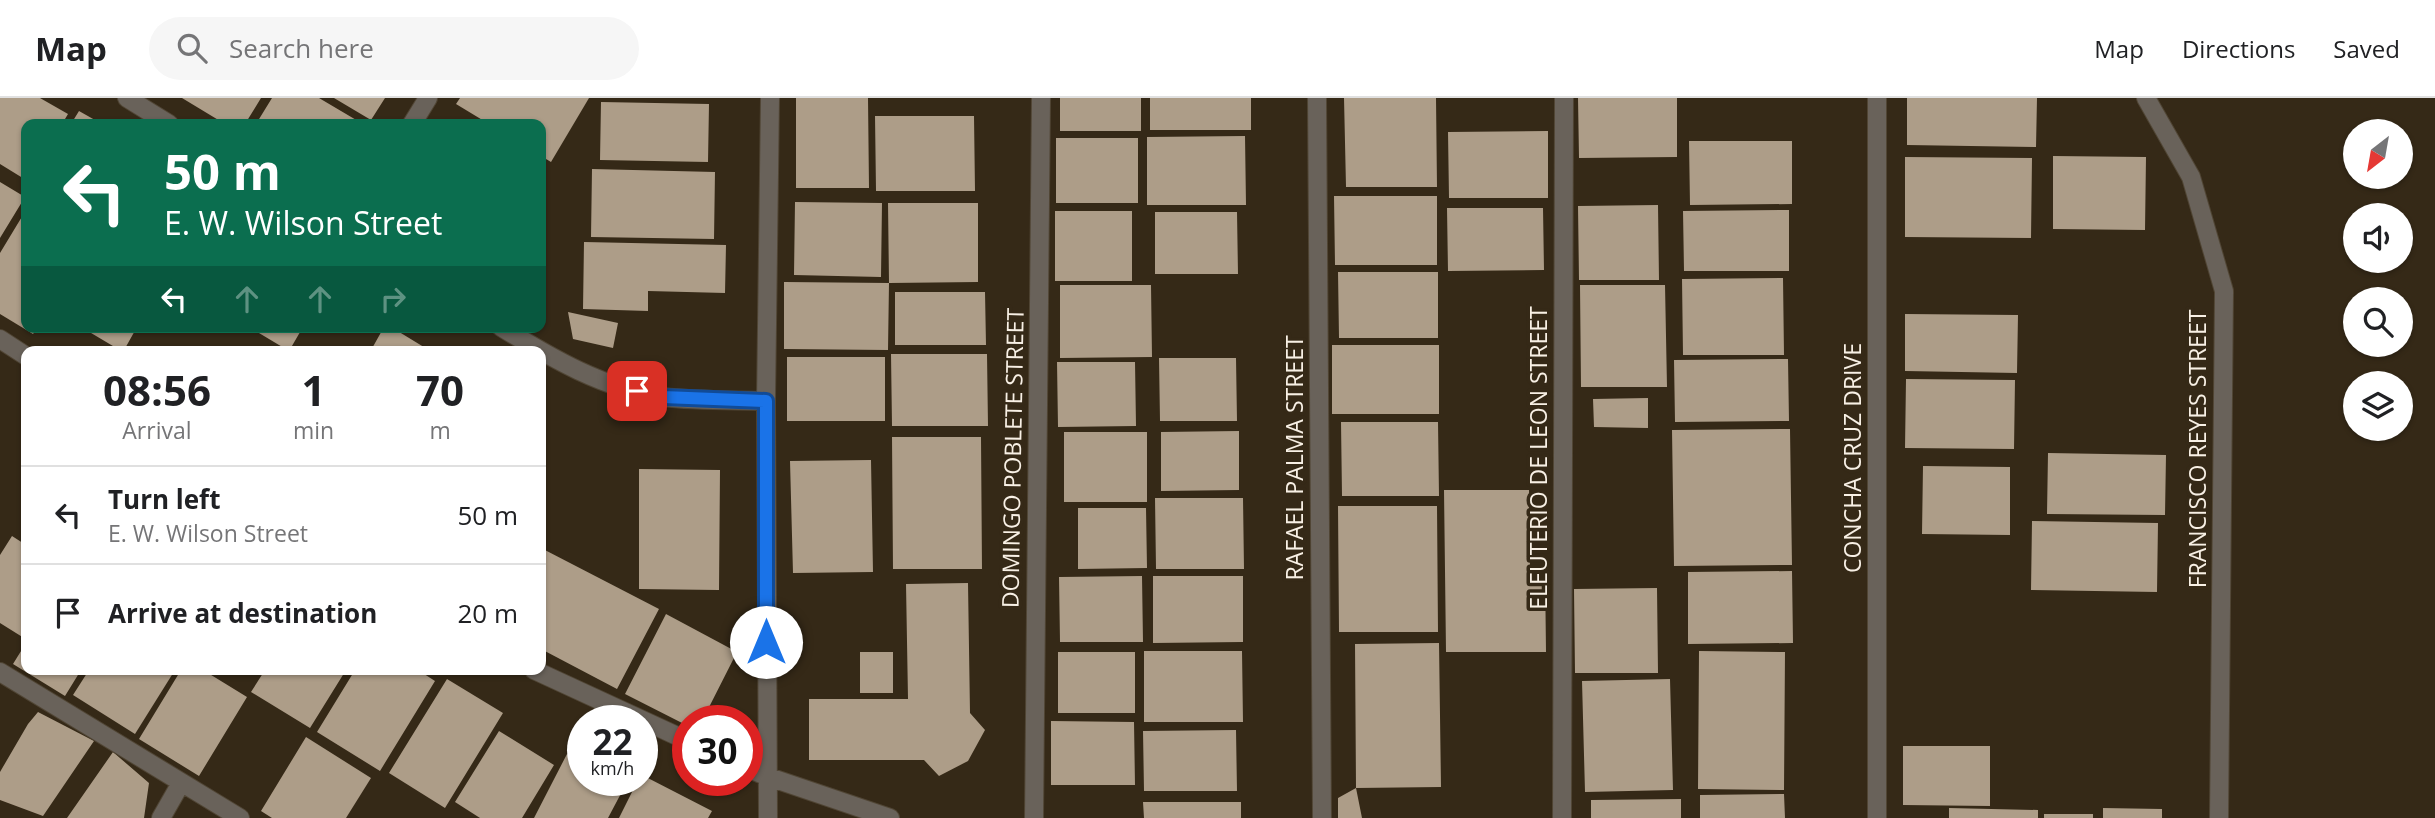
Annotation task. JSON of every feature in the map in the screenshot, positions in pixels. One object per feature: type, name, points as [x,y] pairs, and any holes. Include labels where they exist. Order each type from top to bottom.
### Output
[{"type":"street","points":[[415,119],[428,98]]},
{"type":"street","points":[[768,818],[766,401],[770,98]]},
{"type":"street","name":"DOMINGO POBLETE STREET","points":[[1034,818],[1041,98]]},
{"type":"street","name":"RAFAEL PALMA STREET","points":[[1317,98],[1322,818]]},
{"type":"street","name":"ELEUTERIO DE LEON STREET","points":[[1562,818],[1564,98]]},
{"type":"street","name":"CONCHA CRUZ DRIVE","points":[[1877,98],[1877,818]]},
{"type":"street","name":"FRANCISCO REYES STREET","points":[[2146,98],[2192,177],[2224,291],[2219,818]]},
{"type":"street","points":[[132,99],[162,119]]},
{"type":"street","points":[[510,333],[532,346]]},
{"type":"street","points":[[0,339],[21,353]]},
{"type":"street","points":[[546,354],[610,385],[663,397],[766,401]]},
{"type":"street","points":[[0,672],[240,818]]},
{"type":"street","points":[[545,675],[672,734]]},
{"type":"street","points":[[763,775],[890,818]]},
{"type":"street","points":[[161,818],[181,783]]},
{"type":"building","points":[[0,98],[40,98],[68,114],[65,119],[21,119],[21,177],[0,164]]},
{"type":"building","points":[[182,98],[261,98],[248,119],[217,119]]},
{"type":"building","points":[[272,98],[319,98],[355,119],[259,119]]},
{"type":"building","points":[[334,98],[385,98],[369,119]]},
{"type":"building","points":[[460,98],[589,98],[551,162],[546,159],[546,119],[481,119],[456,104]]},
{"type":"building","points":[[796,98],[868,98],[869,188],[796,188]]},
{"type":"building","points":[[1060,98],[1141,98],[1141,131],[1060,131]]},
{"type":"building","points":[[1150,98],[1251,98],[1251,130],[1150,130]]},
{"type":"building","points":[[1344,98],[1436,98],[1437,187],[1346,187]]},
{"type":"building","points":[[1578,98],[1677,98],[1677,157],[1579,158]]},
{"type":"building","points":[[1907,98],[2037,98],[2036,147],[1907,145]]},
{"type":"building","points":[[601,102],[709,104],[708,162],[600,160]]},
{"type":"building","points":[[79,111],[93,119],[74,119]]},
{"type":"building","points":[[875,116],[974,116],[975,191],[876,191]]},
{"type":"building","points":[[1548,131],[1548,198],[1449,198],[1448,132]]},
{"type":"building","points":[[1245,136],[1246,205],[1147,205],[1147,137]]},
{"type":"building","points":[[1056,138],[1138,138],[1138,203],[1056,203]]},
{"type":"building","points":[[1689,141],[1792,141],[1792,204],[1690,205]]},
{"type":"building","points":[[2053,156],[2146,157],[2145,230],[2053,229]]},
{"type":"building","points":[[1905,157],[2032,158],[2031,238],[1905,237]]},
{"type":"building","points":[[592,169],[715,172],[714,239],[591,237]]},
{"type":"building","points":[[0,182],[21,195],[21,204],[0,238]]},
{"type":"building","points":[[1334,196],[1437,196],[1437,265],[1335,265]]},
{"type":"building","points":[[795,202],[882,203],[881,277],[794,275]]},
{"type":"building","points":[[888,203],[978,203],[978,282],[889,283]]},
{"type":"building","points":[[1658,205],[1659,280],[1579,280],[1578,206]]},
{"type":"building","points":[[1447,208],[1543,208],[1544,270],[1448,271]]},
{"type":"building","points":[[1789,210],[1789,271],[1684,271],[1683,211]]},
{"type":"building","points":[[1055,211],[1132,211],[1132,281],[1055,281]]},
{"type":"building","points":[[1155,212],[1237,212],[1238,274],[1155,274]]},
{"type":"building","points":[[21,218],[21,327],[0,314],[0,253]]},
{"type":"building","points":[[584,242],[726,245],[725,293],[648,291],[648,311],[583,309]]},
{"type":"building","points":[[1338,272],[1438,272],[1438,338],[1339,338]]},
{"type":"building","points":[[1783,278],[1784,355],[1683,355],[1682,279]]},
{"type":"building","points":[[784,282],[889,283],[888,350],[784,349]]},
{"type":"building","points":[[1060,285],[1151,285],[1152,357],[1060,358]]},
{"type":"building","points":[[1580,285],[1665,285],[1667,387],[1581,387]]},
{"type":"building","points":[[895,292],[985,292],[986,345],[895,345]]},
{"type":"building","points":[[568,312],[618,323],[613,348],[573,339]]},
{"type":"building","points":[[1905,314],[2018,315],[2017,373],[1905,371]]},
{"type":"building","points":[[91,333],[134,333],[126,346],[113,346]]},
{"type":"building","points":[[259,333],[300,333],[292,346],[281,346]]},
{"type":"building","points":[[381,333],[401,333],[422,346],[373,346]]},
{"type":"building","points":[[1332,345],[1439,345],[1439,414],[1332,414]]},
{"type":"building","points":[[891,354],[987,354],[988,426],[892,426]]},
{"type":"building","points":[[787,357],[885,357],[885,421],[787,421]]},
{"type":"building","points":[[1159,358],[1236,358],[1237,421],[1160,421]]},
{"type":"building","points":[[1788,359],[1789,421],[1675,422],[1674,360]]},
{"type":"building","points":[[1057,362],[1135,362],[1136,426],[1058,427]]},
{"type":"building","points":[[1906,379],[2015,380],[2014,449],[1905,448]]},
{"type":"building","points":[[1648,398],[1648,428],[1594,427],[1593,399]]},
{"type":"building","points":[[1341,422],[1438,422],[1439,496],[1342,496]]},
{"type":"building","points":[[1790,429],[1792,565],[1674,566],[1672,430]]},
{"type":"building","points":[[1239,431],[1239,490],[1161,491],[1161,432]]},
{"type":"building","points":[[1064,432],[1147,432],[1147,502],[1064,502]]},
{"type":"building","points":[[892,437],[981,437],[982,569],[893,569]]},
{"type":"building","points":[[2048,453],[2166,455],[2165,515],[2047,514]]},
{"type":"building","points":[[871,460],[873,572],[793,573],[790,461]]},
{"type":"building","points":[[1923,466],[2010,467],[2010,535],[1922,534]]},
{"type":"building","points":[[639,469],[720,470],[719,590],[639,589]]},
{"type":"building","points":[[1444,490],[1529,490],[1530,569],[1545,569],[1546,652],[1446,652]]},
{"type":"building","points":[[1155,498],[1243,498],[1244,569],[1156,569]]},
{"type":"building","points":[[1338,506],[1437,506],[1438,632],[1339,632]]},
{"type":"building","points":[[1078,508],[1146,508],[1147,568],[1078,569]]},
{"type":"building","points":[[2032,521],[2158,523],[2157,592],[2031,590]]},
{"type":"building","points":[[12,536],[21,542],[21,636],[0,623],[0,555]]},
{"type":"building","points":[[546,551],[659,609],[617,689],[546,652]]},
{"type":"building","points":[[1792,571],[1793,643],[1688,644],[1688,572]]},
{"type":"building","points":[[1142,576],[1143,642],[1060,642],[1059,577]]},
{"type":"building","points":[[1153,576],[1243,576],[1243,642],[1153,643]]},
{"type":"building","points":[[968,583],[970,713],[985,730],[968,761],[939,776],[924,760],[809,760],[809,699],[908,699],[906,584]]},
{"type":"building","points":[[1657,588],[1658,673],[1575,673],[1574,589]]},
{"type":"building","points":[[666,614],[737,652],[710,705],[672,705],[672,718],[658,711],[658,705],[647,705],[625,694]]},
{"type":"building","points":[[1439,643],[1441,787],[1356,788],[1355,644]]},
{"type":"building","points":[[21,651],[21,669],[13,664]]},
{"type":"building","points":[[1144,651],[1242,651],[1243,722],[1144,722]]},
{"type":"building","points":[[1699,651],[1785,652],[1784,790],[1698,789]]},
{"type":"building","points":[[860,652],[893,652],[893,693],[860,693]]},
{"type":"building","points":[[1058,652],[1135,652],[1135,713],[1058,713]]},
{"type":"building","points":[[31,675],[78,675],[65,696]]},
{"type":"building","points":[[86,675],[172,675],[135,734],[73,695]]},
{"type":"building","points":[[178,675],[211,675],[247,697],[199,776],[139,739]]},
{"type":"building","points":[[262,675],[343,675],[310,728],[251,692]]},
{"type":"building","points":[[352,675],[426,675],[435,681],[380,771],[317,732]]},
{"type":"building","points":[[447,679],[503,713],[445,808],[389,773]]},
{"type":"building","points":[[1670,679],[1673,790],[1585,792],[1582,681]]},
{"type":"building","points":[[38,712],[94,741],[43,816],[0,800],[0,772]]},
{"type":"building","points":[[1051,721],[1134,722],[1135,785],[1051,785]]},
{"type":"building","points":[[1236,730],[1237,791],[1144,791],[1143,731]]},
{"type":"building","points":[[499,731],[554,765],[522,818],[480,818],[455,802]]},
{"type":"building","points":[[306,737],[371,778],[346,818],[272,818],[261,811]]},
{"type":"building","points":[[1903,746],[1990,746],[1990,806],[1903,805]]},
{"type":"building","points":[[113,752],[149,783],[144,818],[67,818]]},
{"type":"building","points":[[567,754],[567,796],[620,796],[608,818],[534,818]]},
{"type":"building","points":[[658,783],[672,790],[672,796],[683,796],[712,811],[708,818],[619,818],[630,796],[658,796]]},
{"type":"building","points":[[1356,788],[1362,818],[1338,818],[1338,798]]},
{"type":"building","points":[[1784,794],[1785,818],[1700,818],[1700,795]]},
{"type":"building","points":[[1681,799],[1681,818],[1591,818],[1591,800]]},
{"type":"building","points":[[1143,802],[1241,802],[1241,818],[1144,818]]},
{"type":"building","points":[[1949,808],[2038,810],[2038,818],[1949,818]]},
{"type":"building","points":[[2103,808],[2162,809],[2162,818],[2103,818]]},
{"type":"building","points":[[2044,814],[2093,814],[2093,818],[2044,818]]},
{"type":"route","points":[[637,391],[663,397],[766,401],[766,642]]}]
